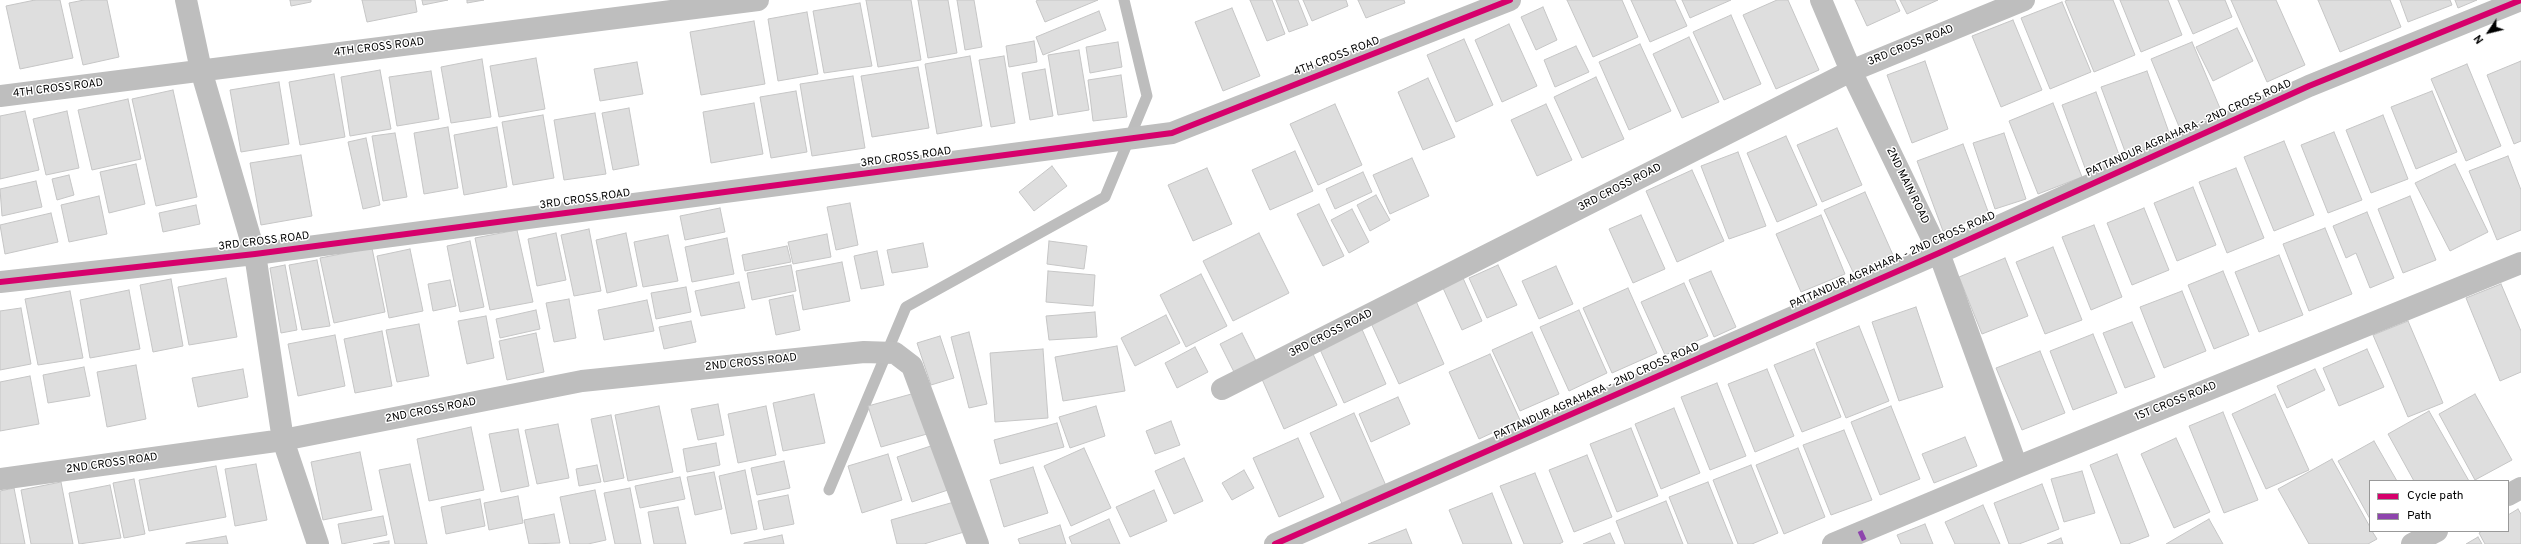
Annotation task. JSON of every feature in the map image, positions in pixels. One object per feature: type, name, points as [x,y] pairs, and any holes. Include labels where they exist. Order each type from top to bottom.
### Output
[{"type":"street","points":[[186,0],[201,70],[255,254],[284,440],[318,544]]},
{"type":"street","name":"4TH CROSS ROAD","points":[[0,96],[732,2],[758,0]]},
{"type":"street","name":"4TH CROSS ROAD","points":[[1172,133],[1510,0]]},
{"type":"street","name":"2ND MAIN ROAD","points":[[1821,0],[1851,71],[1939,253],[2017,467]]},
{"type":"street","name":"3RD CROSS ROAD","points":[[1222,389],[1851,71],[2024,0]]},
{"type":"street","name":"PATTANDUR AGRAHARA - 2ND CROSS ROAD","points":[[1275,544],[1939,253],[2309,86],[2521,0]]},
{"type":"street","name":"3RD CROSS ROAD","points":[[0,282],[255,254],[1172,133]]},
{"type":"street","name":"1ST CROSS ROAD","points":[[1833,544],[2017,467],[2521,263]]},
{"type":"street","name":"2ND CROSS ROAD","points":[[0,479],[284,440],[582,380],[864,352],[895,353],[912,366],[978,544]]},
{"type":"street","points":[[2509,494],[2521,488]]},
{"type":"street","points":[[2412,544],[2435,532]]},
{"type":"building","points":[[35,0],[60,0],[73,58],[20,69],[6,6]]},
{"type":"building","points":[[84,0],[107,0],[119,57],[83,65],[69,3]]},
{"type":"building","points":[[290,0],[311,0],[311,2],[291,6]]},
{"type":"building","points":[[362,0],[415,0],[417,12],[367,22]]},
{"type":"building","points":[[422,0],[448,0],[423,5]]},
{"type":"building","points":[[467,0],[484,0],[467,3]]},
{"type":"building","points":[[866,0],[911,0],[921,60],[878,67]]},
{"type":"building","points":[[918,0],[948,0],[957,53],[928,58]]},
{"type":"building","points":[[957,0],[974,0],[982,47],[965,50]]},
{"type":"building","points":[[1098,0],[1045,22],[1036,1]]},
{"type":"building","points":[[1250,0],[1272,0],[1285,34],[1267,41]]},
{"type":"building","points":[[1276,0],[1298,0],[1308,25],[1289,32]]},
{"type":"building","points":[[1303,0],[1346,0],[1348,6],[1312,21]]},
{"type":"building","points":[[1358,0],[1404,0],[1405,3],[1366,18]]},
{"type":"building","points":[[1567,0],[1622,0],[1638,37],[1593,57]]},
{"type":"building","points":[[1631,0],[1675,0],[1687,26],[1650,42]]},
{"type":"building","points":[[1682,0],[1731,0],[1690,18]]},
{"type":"building","points":[[1777,0],[1788,0],[1819,70],[1776,89],[1743,15]]},
{"type":"building","points":[[1855,0],[1895,0],[1900,11],[1867,26]]},
{"type":"building","points":[[1900,0],[1938,0],[1907,14]]},
{"type":"building","points":[[2113,0],[2135,55],[2094,72],[2065,1]]},
{"type":"building","points":[[2120,0],[2168,0],[2182,35],[2141,52]]},
{"type":"building","points":[[2178,0],[2225,0],[2232,17],[2193,34]]},
{"type":"building","points":[[2231,0],[2276,0],[2305,65],[2267,82]]},
{"type":"building","points":[[2318,0],[2390,0],[2401,27],[2340,52]]},
{"type":"building","points":[[2400,0],[2450,0],[2452,5],[2408,22]]},
{"type":"building","points":[[2455,0],[2477,0],[2458,8]]},
{"type":"building","points":[[2062,2],[2091,72],[2050,89],[2021,18]]},
{"type":"building","points":[[860,3],[872,66],[824,73],[813,11]]},
{"type":"building","points":[[1543,7],[1557,40],[1536,50],[1521,17]]},
{"type":"building","points":[[1232,8],[1260,76],[1223,91],[1195,22]]},
{"type":"building","points":[[1099,11],[1106,30],[1043,55],[1036,37]]},
{"type":"building","points":[[807,12],[818,74],[778,81],[768,19]]},
{"type":"building","points":[[1731,15],[1761,84],[1724,100],[1693,32]]},
{"type":"building","points":[[2013,20],[2042,90],[2001,107],[1972,36]]},
{"type":"building","points":[[754,21],[765,84],[701,95],[690,32]]},
{"type":"building","points":[[1509,24],[1537,86],[1502,102],[1475,40]]},
{"type":"building","points":[[2237,28],[2253,61],[2213,81],[2196,47]]},
{"type":"building","points":[[1689,37],[1719,102],[1682,118],[1653,54]]},
{"type":"building","points":[[1464,39],[1493,105],[1456,122],[1427,55]]},
{"type":"building","points":[[1034,41],[1037,62],[1009,67],[1006,46]]},
{"type":"building","points":[[1118,42],[1122,67],[1090,73],[1086,47]]},
{"type":"building","points":[[2192,42],[2222,113],[2180,129],[2151,59]]},
{"type":"building","points":[[1640,44],[1671,111],[1629,130],[1599,62]]},
{"type":"building","points":[[1576,46],[1589,72],[1555,87],[1544,60]]},
{"type":"building","points":[[1079,50],[1089,110],[1058,115],[1048,55]]},
{"type":"building","points":[[970,56],[982,126],[937,134],[925,64]]},
{"type":"building","points":[[1004,56],[1015,123],[991,127],[979,60]]},
{"type":"building","points":[[536,58],[545,109],[499,117],[490,66]]},
{"type":"building","points":[[482,59],[491,117],[451,123],[441,67]]},
{"type":"building","points":[[1925,61],[1948,129],[1912,143],[1887,75]]},
{"type":"building","points":[[2521,61],[2521,141],[2514,144],[2487,75]]},
{"type":"building","points":[[637,62],[643,94],[600,101],[594,69]]},
{"type":"building","points":[[2467,64],[2501,146],[2466,161],[2431,79]]},
{"type":"building","points":[[918,67],[929,128],[872,137],[861,76]]},
{"type":"building","points":[[1045,69],[1053,116],[1030,120],[1022,73]]},
{"type":"building","points":[[380,70],[391,129],[350,136],[341,77]]},
{"type":"building","points":[[431,71],[439,119],[397,126],[389,77]]},
{"type":"building","points":[[2147,71],[2171,138],[2126,154],[2101,87]]},
{"type":"building","points":[[334,74],[345,137],[300,145],[289,82]]},
{"type":"building","points":[[1121,75],[1127,117],[1093,121],[1088,80]]},
{"type":"building","points":[[853,76],[865,148],[812,156],[800,84]]},
{"type":"building","points":[[1596,77],[1624,139],[1582,158],[1554,97]]},
{"type":"building","points":[[1428,78],[1455,137],[1423,150],[1398,92]]},
{"type":"building","points":[[279,82],[289,144],[241,152],[230,90]]},
{"type":"building","points":[[173,90],[197,197],[156,206],[132,99]]},
{"type":"building","points":[[796,91],[807,152],[771,158],[760,97]]},
{"type":"building","points":[[2432,91],[2457,152],[2416,169],[2391,107]]},
{"type":"building","points":[[2096,92],[2122,163],[2088,176],[2062,105]]},
{"type":"building","points":[[128,99],[141,159],[92,170],[78,110]]},
{"type":"building","points":[[754,103],[763,154],[711,163],[703,112]]},
{"type":"building","points":[[2053,103],[2082,177],[2038,194],[2009,121]]},
{"type":"building","points":[[1335,104],[1362,165],[1318,185],[1290,124]]},
{"type":"building","points":[[1546,104],[1572,160],[1537,176],[1511,120]]},
{"type":"building","points":[[629,108],[639,165],[613,170],[602,113]]},
{"type":"building","points":[[25,111],[39,170],[0,179],[0,116]]},
{"type":"building","points":[[67,111],[79,168],[46,175],[33,119]]},
{"type":"building","points":[[595,113],[606,174],[564,180],[554,120]]},
{"type":"building","points":[[543,115],[554,178],[513,185],[502,122]]},
{"type":"building","points":[[2383,115],[2408,179],[2371,193],[2346,130]]},
{"type":"building","points":[[448,127],[458,188],[424,194],[414,133]]},
{"type":"building","points":[[497,127],[507,187],[464,195],[454,135]]},
{"type":"building","points":[[1837,128],[1862,185],[1822,202],[1797,145]]},
{"type":"building","points":[[2334,132],[2362,200],[2328,213],[2301,145]]},
{"type":"building","points":[[395,133],[407,197],[383,201],[372,136]]},
{"type":"building","points":[[2004,133],[2026,199],[1995,209],[1973,143]]},
{"type":"building","points":[[1786,136],[1817,205],[1777,222],[1747,153]]},
{"type":"building","points":[[366,138],[380,205],[363,209],[348,142]]},
{"type":"building","points":[[2284,141],[2314,215],[2274,231],[2244,157]]},
{"type":"building","points":[[1963,144],[1989,214],[1943,231],[1917,161]]},
{"type":"building","points":[[1295,151],[1313,191],[1270,210],[1252,170]]},
{"type":"building","points":[[1738,152],[1766,226],[1729,239],[1701,166]]},
{"type":"building","points":[[301,155],[312,216],[261,225],[250,163]]},
{"type":"building","points":[[2508,156],[2521,190],[2521,230],[2497,240],[2469,171]]},
{"type":"building","points":[[1412,158],[1429,196],[1390,214],[1373,175]]},
{"type":"building","points":[[136,164],[145,204],[109,213],[100,172]]},
{"type":"building","points":[[2455,164],[2488,232],[2450,251],[2415,183]]},
{"type":"building","points":[[1052,166],[1067,186],[1034,211],[1019,192]]},
{"type":"building","points":[[1207,168],[1232,224],[1193,241],[1168,185]]},
{"type":"building","points":[[2236,168],[2264,238],[2227,253],[2199,182]]},
{"type":"building","points":[[1692,170],[1724,241],[1677,262],[1646,191]]},
{"type":"building","points":[[1363,172],[1372,192],[1335,209],[1326,189]]},
{"type":"building","points":[[69,175],[74,195],[57,200],[52,179]]},
{"type":"building","points":[[36,181],[42,207],[2,216],[0,189]]},
{"type":"building","points":[[2193,187],[2216,245],[2177,261],[2154,203]]},
{"type":"building","points":[[1865,192],[1893,255],[1853,272],[1824,210]]},
{"type":"building","points":[[1376,195],[1390,220],[1370,231],[1357,205]]},
{"type":"building","points":[[99,196],[107,234],[69,242],[61,205]]},
{"type":"building","points":[[2410,196],[2436,260],[2403,273],[2378,209]]},
{"type":"building","points":[[850,203],[858,245],[836,250],[827,207]]},
{"type":"building","points":[[1319,204],[1344,256],[1323,266],[1297,214]]},
{"type":"building","points":[[196,205],[200,224],[163,232],[159,213]]},
{"type":"building","points":[[720,208],[725,232],[685,240],[680,216]]},
{"type":"building","points":[[2144,208],[2169,270],[2132,285],[2107,223]]},
{"type":"building","points":[[1352,209],[1369,242],[1349,253],[1331,220]]},
{"type":"building","points":[[2367,212],[2394,278],[2370,288],[2356,253],[2346,258],[2333,226]]},
{"type":"building","points":[[51,213],[58,242],[5,254],[0,225]]},
{"type":"building","points":[[1641,215],[1665,269],[1633,283],[1609,229]]},
{"type":"building","points":[[1821,215],[1845,274],[1801,292],[1776,234]]},
{"type":"building","points":[[2094,225],[2122,297],[2091,310],[2062,237]]},
{"type":"building","points":[[2325,228],[2352,294],[2309,311],[2283,244]]},
{"type":"building","points":[[589,229],[601,291],[574,296],[561,235]]},
{"type":"building","points":[[517,230],[533,302],[490,310],[475,238]]},
{"type":"building","points":[[556,233],[566,280],[537,286],[528,239]]},
{"type":"building","points":[[626,233],[637,286],[607,293],[596,240]]},
{"type":"building","points":[[1259,233],[1289,293],[1233,321],[1203,261]]},
{"type":"building","points":[[827,234],[831,257],[793,264],[788,242]]},
{"type":"building","points":[[668,235],[678,281],[643,287],[634,242]]},
{"type":"building","points":[[727,238],[734,274],[692,282],[685,247]]},
{"type":"building","points":[[470,241],[484,307],[460,312],[447,246]]},
{"type":"building","points":[[1049,241],[1087,246],[1084,269],[1047,264]]},
{"type":"building","points":[[923,243],[928,267],[892,273],[887,250]]},
{"type":"building","points":[[787,246],[791,262],[745,271],[742,255]]},
{"type":"building","points":[[2053,247],[2082,320],[2045,334],[2016,262]]},
{"type":"building","points":[[372,248],[385,312],[334,323],[320,258]]},
{"type":"building","points":[[410,249],[423,311],[389,318],[377,256]]},
{"type":"building","points":[[877,251],[884,285],[861,289],[854,256]]},
{"type":"building","points":[[2279,255],[2303,315],[2259,332],[2235,272]]},
{"type":"building","points":[[2005,258],[2028,316],[1982,334],[1959,277]]},
{"type":"building","points":[[317,260],[330,326],[302,330],[289,265]]},
{"type":"building","points":[[842,262],[850,301],[803,310],[796,271]]},
{"type":"building","points":[[285,265],[297,330],[281,333],[270,268]]},
{"type":"building","points":[[791,265],[796,291],[752,300],[747,273]]},
{"type":"building","points":[[1498,265],[1517,305],[1487,318],[1469,278]]},
{"type":"building","points":[[1556,266],[1573,304],[1539,319],[1522,281]]},
{"type":"building","points":[[1048,271],[1095,275],[1093,306],[1046,302]]},
{"type":"building","points":[[1711,271],[1736,327],[1714,337],[1689,280]]},
{"type":"building","points":[[2223,271],[2249,335],[2214,349],[2188,285]]},
{"type":"building","points":[[1201,274],[1227,326],[1186,347],[1160,295]]},
{"type":"building","points":[[226,278],[237,337],[189,345],[178,287]]},
{"type":"building","points":[[1463,278],[1482,321],[1462,330],[1443,288]]},
{"type":"building","points":[[171,279],[183,346],[153,352],[140,285]]},
{"type":"building","points":[[450,280],[456,306],[433,311],[428,284]]},
{"type":"building","points":[[739,282],[745,308],[701,316],[695,291]]},
{"type":"building","points":[[1684,283],[1708,336],[1665,355],[1641,302]]},
{"type":"building","points":[[2501,284],[2521,331],[2521,372],[2500,381],[2466,298]]},
{"type":"building","points":[[686,287],[691,312],[656,319],[651,293]]},
{"type":"building","points":[[1628,288],[1657,353],[1612,373],[1583,308]]},
{"type":"building","points":[[129,290],[140,349],[90,358],[80,300]]},
{"type":"building","points":[[70,291],[83,358],[38,365],[25,299]]},
{"type":"building","points":[[2182,291],[2206,351],[2164,368],[2140,307]]},
{"type":"building","points":[[793,295],[800,330],[776,335],[769,300]]},
{"type":"building","points":[[569,299],[576,338],[554,342],[546,303]]},
{"type":"building","points":[[647,300],[654,331],[604,340],[598,310]]},
{"type":"building","points":[[1416,301],[1444,364],[1399,384],[1370,321]]},
{"type":"building","points":[[1916,307],[1943,387],[1899,401],[1872,322]]},
{"type":"building","points":[[21,308],[31,364],[0,370],[0,311]]},
{"type":"building","points":[[536,310],[540,329],[500,338],[496,319]]},
{"type":"building","points":[[1579,310],[1607,373],[1569,391],[1540,327]]},
{"type":"building","points":[[1095,312],[1097,337],[1049,340],[1046,316]]},
{"type":"building","points":[[1166,315],[1180,343],[1135,366],[1121,338]]},
{"type":"building","points":[[486,316],[494,358],[467,364],[458,321]]},
{"type":"building","points":[[691,321],[696,342],[664,349],[659,327]]},
{"type":"building","points":[[2408,321],[2443,403],[2408,417],[2373,335]]},
{"type":"building","points":[[2132,322],[2155,377],[2125,388],[2103,333]]},
{"type":"building","points":[[419,324],[429,376],[397,382],[386,330]]},
{"type":"building","points":[[1859,326],[1889,401],[1846,418],[1816,343]]},
{"type":"building","points":[[1361,327],[1386,384],[1344,403],[1318,345]]},
{"type":"building","points":[[382,331],[392,386],[355,393],[344,339]]},
{"type":"building","points":[[969,332],[987,404],[969,408],[951,337]]},
{"type":"building","points":[[1532,332],[1559,394],[1520,411],[1492,350]]},
{"type":"building","points":[[536,333],[544,372],[507,380],[499,341]]},
{"type":"building","points":[[1242,333],[1257,363],[1235,374],[1220,344]]},
{"type":"building","points":[[2093,334],[2117,393],[2073,410],[2050,351]]},
{"type":"building","points":[[335,335],[345,386],[298,396],[288,344]]},
{"type":"building","points":[[940,336],[954,378],[931,385],[917,343]]},
{"type":"building","points":[[1117,346],[1125,391],[1063,401],[1055,357]]},
{"type":"building","points":[[1195,347],[1208,372],[1177,388],[1165,363]]},
{"type":"building","points":[[1043,349],[1048,418],[995,422],[990,353]]},
{"type":"building","points":[[1814,349],[1841,417],[1802,432],[1774,365]]},
{"type":"building","points":[[2367,349],[2384,387],[2339,406],[2323,368]]},
{"type":"building","points":[[2040,351],[2065,413],[2022,430],[1996,368]]},
{"type":"building","points":[[1313,354],[1337,405],[1284,429],[1261,377]]},
{"type":"building","points":[[1490,354],[1520,420],[1479,439],[1449,372]]},
{"type":"building","points":[[136,365],[146,419],[107,427],[97,372]]},
{"type":"building","points":[[84,367],[90,396],[48,403],[43,375]]},
{"type":"building","points":[[243,369],[248,397],[198,407],[192,378]]},
{"type":"building","points":[[1767,369],[1794,436],[1755,452],[1728,384]]},
{"type":"building","points":[[2315,369],[2325,390],[2287,408],[2277,386]]},
{"type":"building","points":[[30,376],[39,424],[0,431],[0,382]]},
{"type":"building","points":[[1717,383],[1746,456],[1710,470],[1681,397]]},
{"type":"building","points":[[915,393],[927,434],[881,447],[868,406]]},
{"type":"building","points":[[814,394],[825,443],[783,451],[773,403]]},
{"type":"building","points":[[2275,394],[2309,470],[2266,489],[2232,414]]},
{"type":"building","points":[[2475,394],[2512,460],[2475,480],[2439,414]]},
{"type":"building","points":[[1398,397],[1410,424],[1371,442],[1359,414]]},
{"type":"building","points":[[718,404],[724,435],[698,440],[691,409]]},
{"type":"building","points":[[659,406],[673,472],[628,481],[615,415]]},
{"type":"building","points":[[766,406],[776,455],[738,463],[728,414]]},
{"type":"building","points":[[1096,406],[1105,436],[1070,448],[1059,417]]},
{"type":"building","points":[[1891,406],[1920,479],[1880,495],[1851,422]]},
{"type":"building","points":[[1674,408],[1700,473],[1661,489],[1635,424]]},
{"type":"building","points":[[2429,411],[2468,480],[2413,480],[2388,434]]},
{"type":"building","points":[[2223,412],[2258,500],[2224,513],[2189,426]]},
{"type":"building","points":[[1354,413],[1387,488],[1344,508],[1310,433]]},
{"type":"building","points":[[611,415],[624,478],[604,482],[591,419]]},
{"type":"building","points":[[1171,421],[1180,445],[1155,454],[1146,431]]},
{"type":"building","points":[[1057,423],[1064,447],[1000,464],[994,440]]},
{"type":"building","points":[[558,424],[569,478],[537,484],[525,430]]},
{"type":"building","points":[[471,427],[484,490],[429,501],[417,439]]},
{"type":"building","points":[[1631,428],[1658,496],[1617,512],[1590,444]]},
{"type":"building","points":[[518,429],[529,486],[501,492],[489,434]]},
{"type":"building","points":[[1844,430],[1872,500],[1831,515],[1803,445]]},
{"type":"building","points":[[1965,437],[1977,466],[1934,483],[1922,454]]},
{"type":"building","points":[[1298,438],[1324,497],[1279,517],[1253,458]]},
{"type":"building","points":[[2176,438],[2210,512],[2174,528],[2141,454]]},
{"type":"building","points":[[2374,441],[2396,480],[2369,480],[2369,517],[2338,461]]},
{"type":"building","points":[[716,443],[720,465],[687,472],[683,449]]},
{"type":"building","points":[[937,444],[951,489],[912,502],[897,457]]},
{"type":"building","points":[[1084,448],[1111,508],[1071,526],[1044,466]]},
{"type":"building","points":[[1798,448],[1825,517],[1784,534],[1756,465]]},
{"type":"building","points":[[360,452],[372,510],[323,520],[311,462]]},
{"type":"building","points":[[888,454],[902,500],[862,513],[848,466]]},
{"type":"building","points":[[2117,454],[2149,536],[2128,544],[2121,544],[2090,465]]},
{"type":"building","points":[[1587,455],[1612,517],[1574,532],[1549,470]]},
{"type":"building","points":[[1184,458],[1203,501],[1174,514],[1155,471]]},
{"type":"building","points":[[2332,459],[2369,525],[2369,532],[2373,532],[2377,539],[2368,544],[2309,544],[2278,489]]},
{"type":"building","points":[[784,461],[790,488],[757,495],[751,468]]},
{"type":"building","points":[[256,464],[267,520],[235,526],[225,469]]},
{"type":"building","points":[[410,464],[427,544],[395,544],[379,470]]},
{"type":"building","points":[[597,465],[601,482],[579,486],[576,469]]},
{"type":"building","points":[[1751,465],[1778,533],[1752,544],[1738,544],[1713,480]]},
{"type":"building","points":[[216,466],[226,517],[149,531],[139,480]]},
{"type":"building","points":[[1033,467],[1048,513],[1004,527],[990,480]]},
{"type":"building","points":[[745,470],[757,529],[731,534],[719,476]]},
{"type":"building","points":[[1244,470],[1254,488],[1232,500],[1222,483]]},
{"type":"building","points":[[2082,471],[2095,513],[2064,522],[2051,479]]},
{"type":"building","points":[[714,472],[722,509],[695,515],[687,477]]},
{"type":"building","points":[[1535,473],[1563,542],[1559,544],[1524,544],[1500,486]]},
{"type":"building","points":[[680,477],[685,499],[640,508],[635,486]]},
{"type":"building","points":[[134,479],[145,534],[124,538],[113,483]]},
{"type":"building","points":[[61,482],[73,544],[31,544],[21,490]]},
{"type":"building","points":[[1708,482],[1733,544],[1688,544],[1669,497]]},
{"type":"building","points":[[2042,484],[2059,529],[2019,544],[2009,544],[1994,503]]},
{"type":"building","points":[[110,485],[121,538],[79,544],[69,493]]},
{"type":"building","points":[[14,488],[25,544],[0,544],[0,491]]},
{"type":"building","points":[[630,488],[641,544],[615,544],[604,493]]},
{"type":"building","points":[[595,490],[606,540],[588,544],[570,544],[560,497]]},
{"type":"building","points":[[1154,490],[1167,521],[1130,537],[1116,507]]},
{"type":"building","points":[[1492,493],[1512,544],[1463,544],[1449,510]]},
{"type":"building","points":[[788,495],[794,524],[764,530],[758,501]]},
{"type":"building","points":[[518,496],[523,523],[489,530],[484,503]]},
{"type":"building","points":[[480,499],[485,526],[446,534],[441,507]]},
{"type":"building","points":[[1666,501],[1683,544],[1625,544],[1616,521]]},
{"type":"building","points":[[954,502],[964,532],[924,544],[897,544],[891,520]]},
{"type":"building","points":[[1983,505],[2000,544],[1955,544],[1945,522]]},
{"type":"building","points":[[678,507],[686,544],[654,544],[648,512]]},
{"type":"building","points":[[2518,509],[2521,514],[2521,544],[2485,544],[2479,533],[2509,532],[2509,514]]},
{"type":"building","points":[[554,514],[560,543],[529,544],[524,520]]},
{"type":"building","points":[[383,516],[387,535],[342,544],[338,524]]},
{"type":"building","points":[[1109,519],[1120,544],[1072,544],[1069,537]]},
{"type":"building","points":[[2209,519],[2223,544],[2166,544]]},
{"type":"building","points":[[1925,524],[1933,544],[1901,544],[1897,535]]},
{"type":"building","points":[[1060,525],[1066,544],[1020,544],[1018,539]]},
{"type":"building","points":[[1406,529],[1412,544],[1368,544]]},
{"type":"building","points":[[1610,533],[1615,544],[1583,544]]},
{"type":"building","points":[[782,535],[784,544],[744,544],[744,543]]},
{"type":"building","points":[[226,536],[228,544],[186,544],[186,543]]},
{"type":"building","points":[[2478,537],[2482,544],[2466,544]]},
{"type":"building","points":[[2061,538],[2063,544],[2047,544]]},
{"type":"building","points":[[389,541],[389,544],[373,544]]},
{"type":"waterway","points":[[829,490],[906,307],[1105,197],[1147,96],[1124,0]]},
{"type":"marked path","points":[[1860,531],[1866,544]]},
{"type":"cycle path","points":[[0,282],[255,254],[1172,133],[1510,0]]},
{"type":"cycle path","points":[[1275,544],[1939,253],[2309,86],[2521,0]]}]
